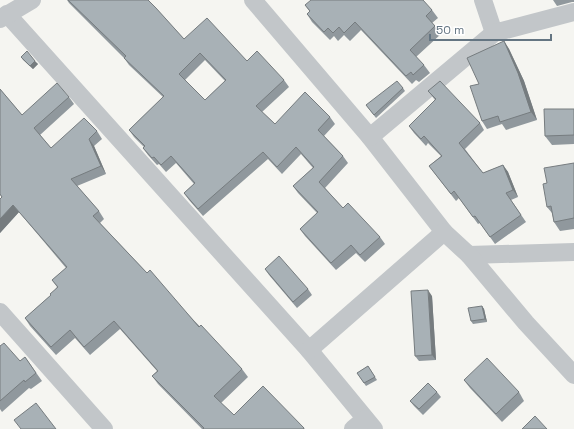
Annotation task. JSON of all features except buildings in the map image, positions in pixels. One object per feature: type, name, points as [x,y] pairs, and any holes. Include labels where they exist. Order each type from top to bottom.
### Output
[{"type":"street","points":[[32,0],[3,16],[309,350],[364,426]]},
{"type":"street","points":[[253,0],[370,137],[444,232],[469,255],[526,323],[574,375]]},
{"type":"street","points":[[483,0],[494,34]]},
{"type":"street","points":[[370,137],[494,34],[574,12]]},
{"type":"street","points":[[309,350],[444,232]]},
{"type":"street","points":[[469,255],[574,252]]},
{"type":"street","points":[[0,312],[104,429]]}]
